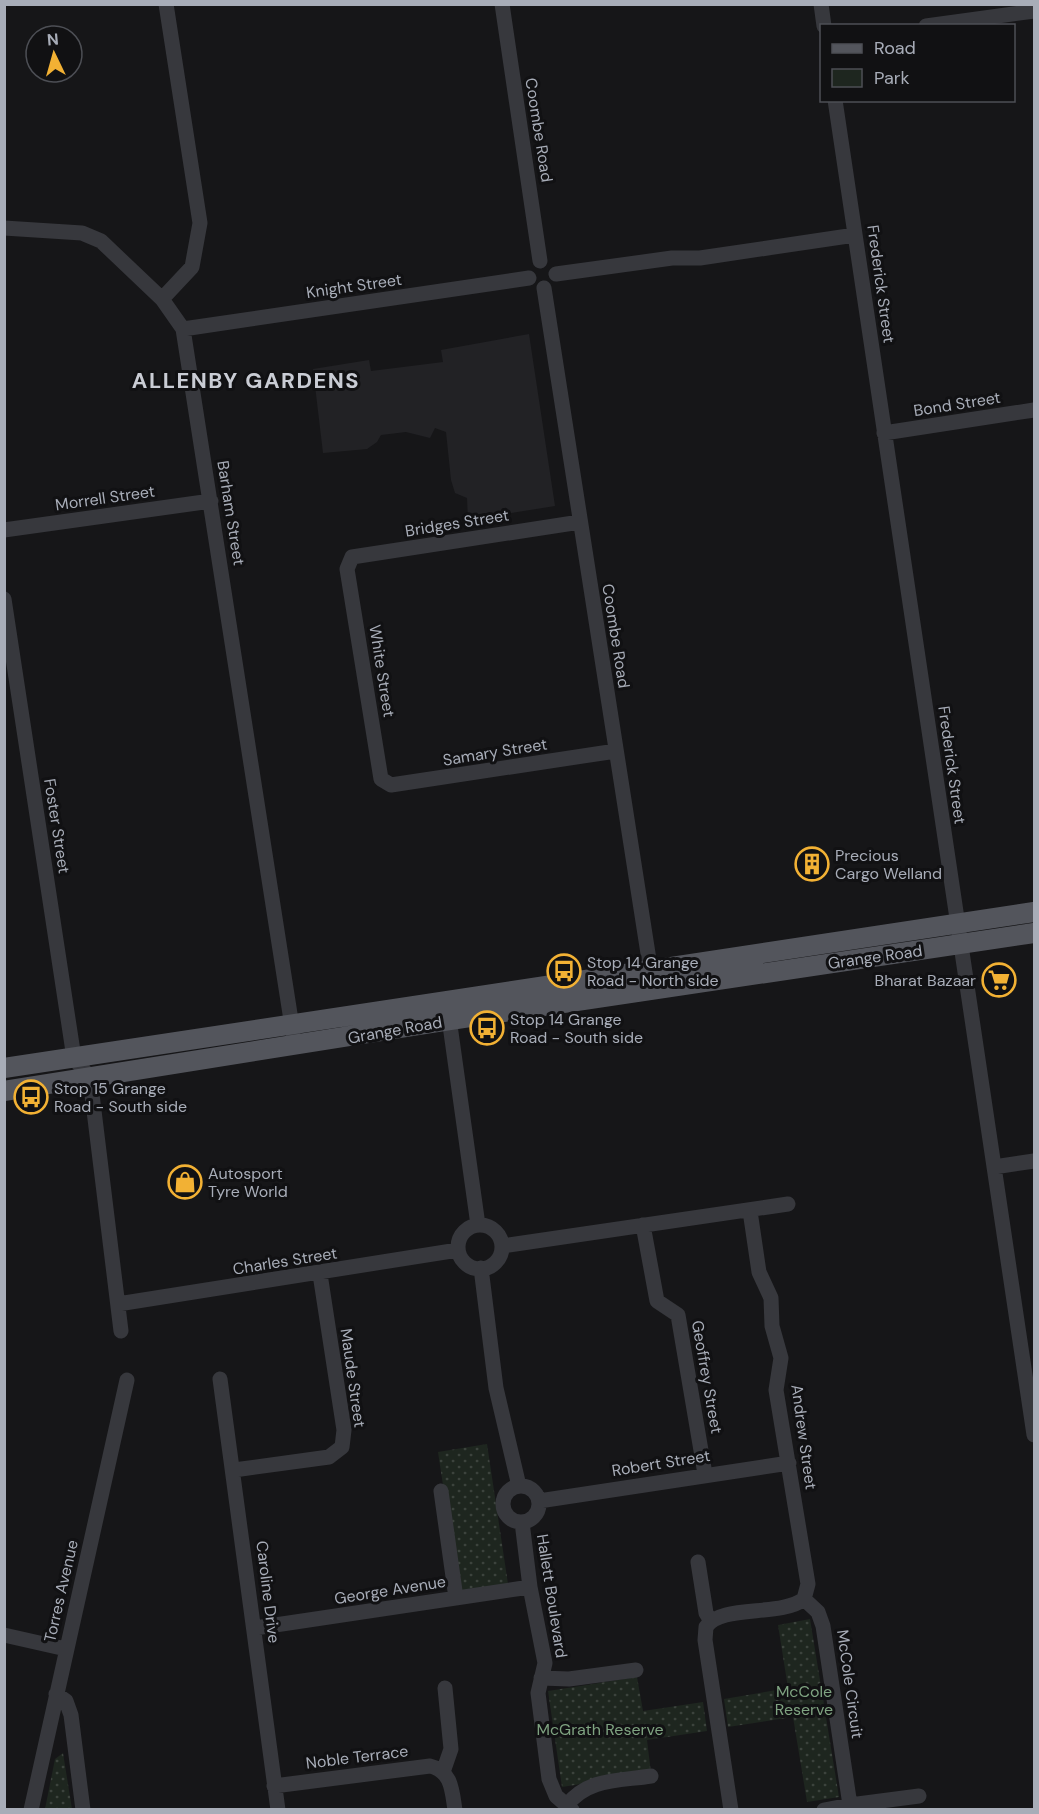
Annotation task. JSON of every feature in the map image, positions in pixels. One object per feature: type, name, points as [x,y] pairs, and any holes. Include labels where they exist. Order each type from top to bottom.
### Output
[{"type":"main road","name":"Grange Road","points":[[4,1068],[291,1024],[448,1011],[652,980],[958,923],[1035,912]]},
{"type":"main road","name":"Grange Road","points":[[652,980],[961,945],[1035,933]]},
{"type":"main road","name":"Grange Road","points":[[4,1091],[295,1046],[448,1011]]},
{"type":"street","points":[[4,228],[82,233],[100,241],[162,299],[192,267],[200,223],[166,4]]},
{"type":"street","name":"Coombe Road","points":[[502,4],[540,261]]},
{"type":"street","points":[[821,4],[824,24]]},
{"type":"street","points":[[942,24],[1035,12]]},
{"type":"street","name":"Frederick Street","points":[[835,102],[1035,1435]]},
{"type":"street","points":[[556,274],[672,258],[700,258],[855,235]]},
{"type":"street","points":[[540,261],[550,264],[556,274],[552,284],[544,288],[535,286],[529,278],[532,267],[540,261]]},
{"type":"street","name":"Knight Street","points":[[183,329],[529,278]]},
{"type":"street","name":"Coombe Road","points":[[544,288],[652,980]]},
{"type":"street","name":"Barham Street","points":[[162,299],[183,329],[295,1046]]},
{"type":"street","name":"Bond Street","points":[[884,433],[1035,410]]},
{"type":"street","name":"Morrell Street","points":[[4,530],[211,501]]},
{"type":"street","name":"Bridges Street","points":[[347,569],[352,557],[580,522]]},
{"type":"street","name":"White Street","points":[[347,569],[381,779]]},
{"type":"street","name":"Foster Street","points":[[4,599],[74,1058]]},
{"type":"street","name":"Samary Street","points":[[381,779],[391,785],[616,751]]},
{"type":"street","points":[[448,1011],[478,1225]]},
{"type":"street","points":[[74,1058],[90,1078],[121,1331]]},
{"type":"street","points":[[994,1167],[1035,1161]]},
{"type":"street","points":[[502,1246],[788,1204]]},
{"type":"street","name":"Andrew Street","points":[[750,1210],[759,1272],[771,1298],[772,1326],[781,1358],[776,1390],[808,1584],[804,1599]]},
{"type":"street","points":[[478,1225],[494,1230],[502,1246],[496,1261],[481,1268],[467,1264],[458,1251],[462,1234],[478,1225]]},
{"type":"street","name":"Geoffrey Street","points":[[643,1225],[657,1301],[678,1315],[705,1474]]},
{"type":"street","name":"Charles Street","points":[[118,1304],[458,1251]]},
{"type":"street","points":[[481,1268],[496,1388],[519,1486]]},
{"type":"street","name":"Maude Street","points":[[234,1470],[329,1456],[342,1447],[344,1430],[320,1274]]},
{"type":"street","name":"Caroline Drive","points":[[220,1378],[278,1809]]},
{"type":"street","name":"Torres Avenue","points":[[31,1809],[128,1380]]},
{"type":"street","name":"Robert Street","points":[[539,1501],[789,1463]]},
{"type":"street","points":[[519,1486],[528,1487],[536,1492],[539,1501],[535,1515],[522,1522],[513,1520],[506,1514],[503,1505],[510,1489],[519,1486]]},
{"type":"street","points":[[441,1491],[456,1598]]},
{"type":"street","name":"Hallett Boulevard","points":[[522,1522],[530,1587],[545,1663],[538,1693],[549,1779],[554,1792],[569,1807]]},
{"type":"street","points":[[698,1562],[706,1613],[711,1621]]},
{"type":"street","name":"George Avenue","points":[[255,1628],[530,1587]]},
{"type":"street","points":[[731,1809],[705,1640],[706,1628],[711,1621],[790,1606],[804,1599]]},
{"type":"street","name":"McCole Circuit","points":[[804,1599],[818,1612],[824,1626],[850,1805]]},
{"type":"street","points":[[4,1635],[66,1649]]},
{"type":"street","points":[[541,1678],[569,1679],[636,1670]]},
{"type":"street","points":[[445,1688],[451,1749],[443,1772],[450,1781],[454,1809]]},
{"type":"street","points":[[56,1694],[64,1698],[71,1715],[83,1809]]},
{"type":"street","name":"Noble Terrace","points":[[274,1786],[426,1766],[443,1772]]},
{"type":"street","points":[[569,1807],[578,1793],[590,1785],[651,1776]]},
{"type":"street","points":[[824,1809],[919,1796]]},
{"type":"shaded area","points":[[529,334],[555,506],[468,520],[467,498],[455,493],[451,480],[446,432],[435,428],[430,438],[406,432],[381,435],[377,442],[367,449],[323,453],[313,369],[369,360],[371,371],[443,362],[441,350]]},
{"type":"green space","points":[[487,1444],[508,1584],[459,1591],[438,1452]]},
{"type":"green space","name":"McCole Reserve","points":[[810,1619],[839,1797],[807,1802],[793,1717],[728,1727],[724,1699],[788,1688],[778,1625]]},
{"type":"green space","name":"McGrath Reserve","points":[[637,1677],[643,1711],[703,1702],[707,1731],[647,1740],[651,1773],[562,1787],[548,1691]]},
{"type":"green space","points":[[63,1753],[72,1809],[45,1809],[55,1759]]},
{"type":"place","name":"Precious Cargo Welland","points":[[812,864]]},
{"type":"place","name":"Stop 14 Grange Road - North side","points":[[564,971]]},
{"type":"place","name":"Bharat Bazaar","points":[[999,980]]},
{"type":"place","name":"Stop 14 Grange Road - South side","points":[[487,1028]]},
{"type":"place","name":"Stop 15 Grange Road - South side","points":[[31,1097]]},
{"type":"place","name":"Autosport Tyre World","points":[[185,1182]]},
{"type":"district","name":"ALLENBY GARDENS","points":[[246,380]]}]
